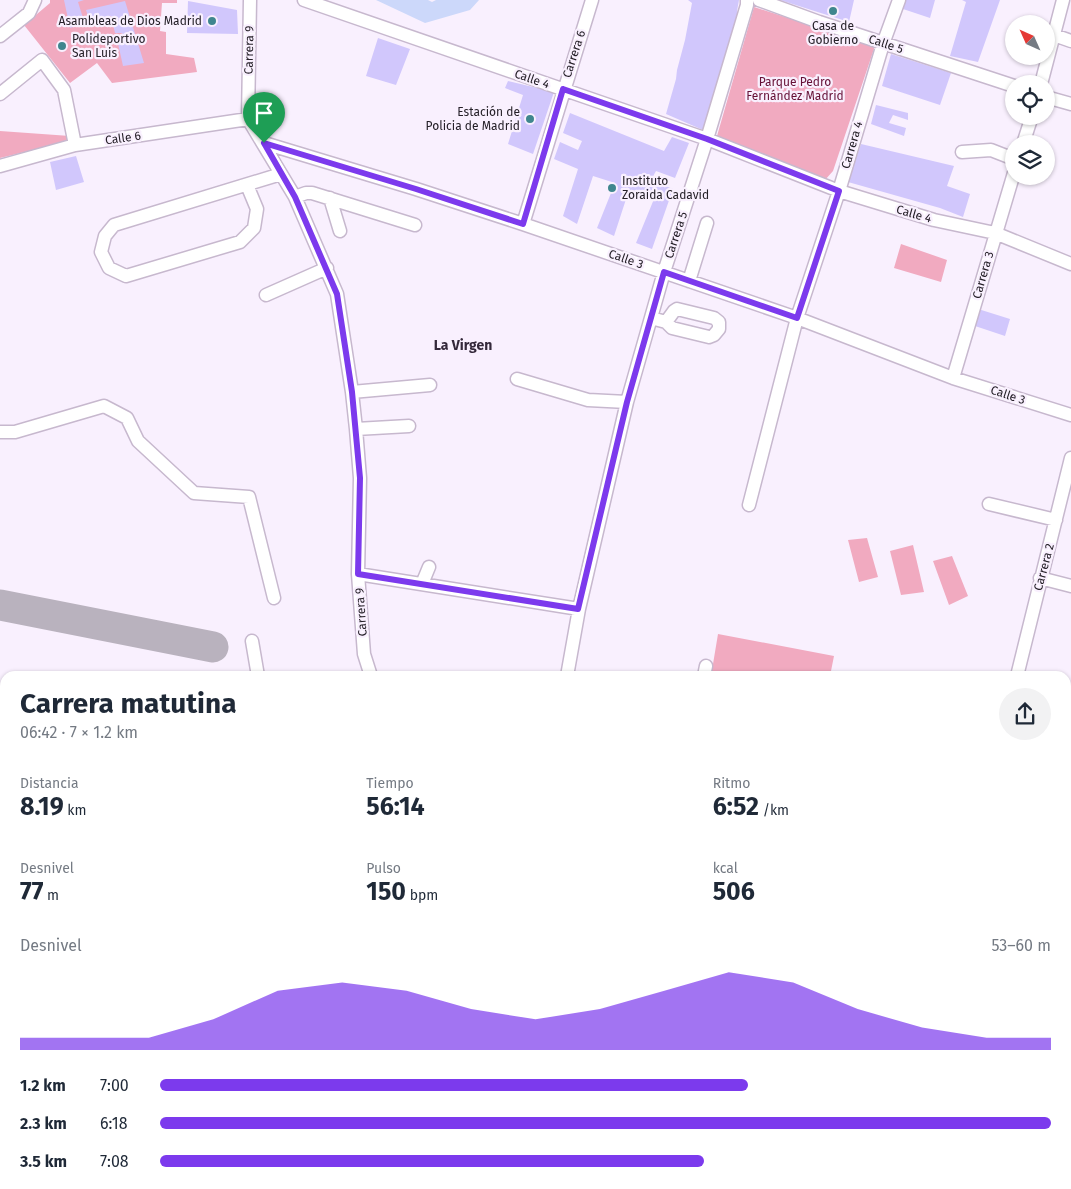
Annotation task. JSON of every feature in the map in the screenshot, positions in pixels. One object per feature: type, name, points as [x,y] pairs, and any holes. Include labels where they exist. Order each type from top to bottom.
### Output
[{"type":"street","points":[[0,36],[29,13],[35,0]]},
{"type":"street","name":"Carrera 9","points":[[250,0],[248,120],[264,143],[295,197],[337,294],[356,428],[360,478],[358,574],[364,654],[369,671]]},
{"type":"street","name":"Calle 4","points":[[304,0],[707,139],[839,191],[934,220],[995,233],[1071,264]]},
{"type":"street","name":"Carrera 6","points":[[523,224],[563,89],[592,0]]},
{"type":"street","name":"Carrera 5","points":[[568,671],[578,609],[627,402],[664,272],[748,5],[747,0]]},
{"type":"street","name":"Calle 5","points":[[759,0],[883,44],[1005,83]]},
{"type":"street","name":"Carrera 4","points":[[749,505],[797,318],[839,191],[883,44],[899,0]]},
{"type":"street","points":[[1055,32],[1064,0]]},
{"type":"street","points":[[1055,35],[1071,41]]},
{"type":"street","points":[[0,94],[42,60],[64,90],[76,145]]},
{"type":"street","points":[[1055,99],[1071,104]]},
{"type":"street","name":"Calle 6","points":[[0,166],[76,145],[248,120]]},
{"type":"street","name":"Calle 3","points":[[264,143],[523,224],[797,318],[954,378],[1071,415]]},
{"type":"street","points":[[962,152],[992,150],[1005,155]]},
{"type":"street","points":[[248,185],[257,209],[254,228],[240,242],[126,276],[109,268],[101,252],[105,236],[114,225],[281,174]]},
{"type":"street","name":"Carrera 3","points":[[954,378],[1010,185]]},
{"type":"street","points":[[295,197],[312,193],[415,225]]},
{"type":"street","points":[[330,198],[340,231]]},
{"type":"street","points":[[689,281],[707,223]]},
{"type":"street","points":[[266,295],[327,268]]},
{"type":"street","points":[[651,318],[666,322]]},
{"type":"street","points":[[517,379],[588,400],[627,402]]},
{"type":"street","points":[[352,392],[430,385]]},
{"type":"street","points":[[0,432],[15,432],[104,406],[127,418],[138,441],[194,493],[249,497],[274,598]]},
{"type":"street","points":[[356,428],[409,426]]},
{"type":"street","name":"Carrera 2","points":[[1018,671],[1071,458]]},
{"type":"street","points":[[989,504],[1056,520]]},
{"type":"street","points":[[422,584],[428,567]]},
{"type":"street","points":[[358,574],[578,609]]},
{"type":"street","points":[[1040,578],[1071,586]]},
{"type":"street","points":[[252,641],[257,671]]},
{"type":"green space","points":[[50,0],[177,0],[177,3],[162,3],[160,31],[166,32],[166,54],[194,58],[197,72],[112,83],[97,63],[70,83],[24,25],[50,3]]},
{"type":"green space","name":"Parque Pedro Fernández Madrid","points":[[754,7],[875,46],[833,171],[825,180],[717,136]]},
{"type":"green space","points":[[0,131],[70,136],[70,141],[0,158]]},
{"type":"green space","points":[[901,244],[947,260],[941,282],[894,268]]},
{"type":"green space","points":[[867,538],[878,577],[859,582],[848,540]]},
{"type":"green space","points":[[913,545],[924,592],[901,595],[890,551]]},
{"type":"green space","points":[[952,556],[968,596],[949,605],[933,561]]},
{"type":"green space","points":[[718,634],[834,656],[831,671],[712,671]]},
{"type":"water","points":[[376,0],[428,0],[432,2],[436,0],[479,0],[470,10],[425,23]]},
{"type":"building","points":[[64,0],[84,0],[78,2],[83,18],[88,16],[86,10],[125,1],[144,63],[123,66],[117,39],[124,38],[122,33],[115,33],[111,16],[70,28]]},
{"type":"building","points":[[688,0],[739,0],[738,15],[703,130],[666,114],[685,40],[692,3]]},
{"type":"building","name":"Casa de Gobierno","points":[[780,0],[854,0],[849,22]]},
{"type":"building","points":[[903,0],[935,0],[930,18],[900,8]]},
{"type":"building","points":[[962,0],[1000,0],[978,62],[950,56],[966,2]]},
{"type":"building","name":"Asambleas de Dios Madrid","points":[[188,1],[237,10],[238,34],[187,33]]},
{"type":"building","points":[[378,38],[410,49],[396,85],[366,76]]},
{"type":"building","points":[[891,54],[951,73],[940,105],[882,86]]},
{"type":"building","name":"Estación de Policia de Madrid","points":[[508,81],[554,92],[533,154],[508,144],[523,95],[505,88]]},
{"type":"building","points":[[876,105],[908,113],[908,120],[893,115],[889,123],[906,128],[904,136],[871,124]]},
{"type":"building","points":[[570,113],[664,151],[672,137],[689,143],[675,178],[656,171],[651,180],[673,189],[652,249],[636,243],[654,199],[629,190],[614,236],[597,228],[615,183],[593,176],[577,224],[563,216],[578,169],[554,159],[560,142],[578,150],[582,141],[563,133]]},
{"type":"building","points":[[861,144],[954,166],[947,186],[970,194],[963,217],[940,208],[848,182]]},
{"type":"building","points":[[76,156],[84,182],[56,190],[50,162]]},
{"type":"building","points":[[975,308],[1010,319],[1005,336],[969,324]]},
{"type":"taxiway","points":[[0,605],[213,647]]},
{"type":"place","name":"Casa de Gobierno","points":[[833,11]]},
{"type":"place","name":"Asambleas de Dios Madrid","points":[[212,21]]},
{"type":"place","name":"Polideportivo San Luis","points":[[62,46]]},
{"type":"place","name":"Estación de Policia de Madrid","points":[[530,119]]},
{"type":"place","name":"Instituto Zoraida Cadavid","points":[[612,188]]},
{"type":"district","name":"La Virgen","points":[[463,345]]},
{"type":"route","points":[[563,89],[707,139],[839,191],[797,318],[664,272],[627,402],[578,609],[358,574],[360,478],[352,392],[337,294],[295,197],[264,143],[523,224],[563,89]]}]
